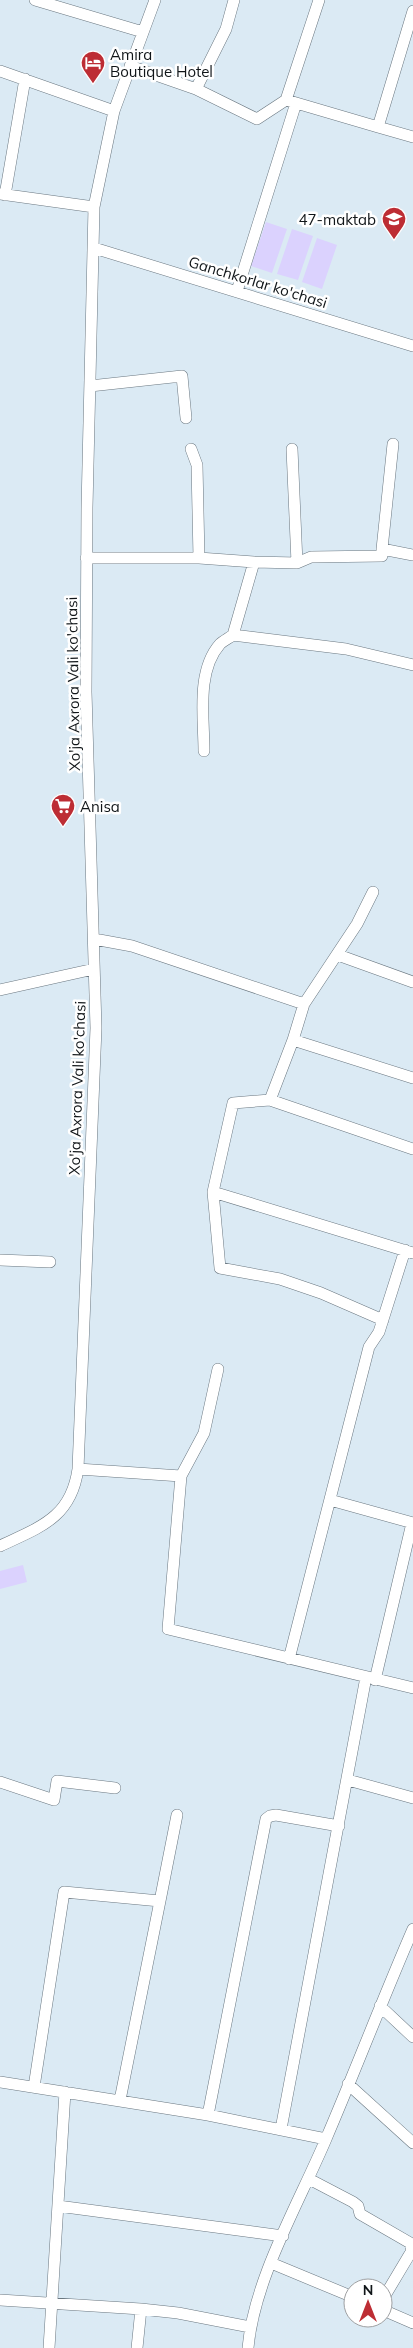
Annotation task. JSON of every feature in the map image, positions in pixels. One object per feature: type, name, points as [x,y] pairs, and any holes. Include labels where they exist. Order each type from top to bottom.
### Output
[{"type":"street","points":[[35,0],[143,32]]},
{"type":"street","name":"Xo'ja Axrora Vali ko'chasi","points":[[0,1546],[43,1525],[62,1512],[73,1494],[78,1469],[95,1057],[94,939],[86,692],[86,558],[94,208],[114,111],[155,0]]},
{"type":"street","points":[[196,89],[226,29],[234,0]]},
{"type":"street","points":[[237,291],[319,0]]},
{"type":"street","points":[[378,127],[413,11]]},
{"type":"street","points":[[130,66],[196,89],[257,119],[291,101],[413,137]]},
{"type":"street","points":[[0,71],[114,111]]},
{"type":"street","points":[[25,79],[2,194],[94,208]]},
{"type":"street","name":"Ganchkorlar ko'chasi","points":[[94,248],[413,346]]},
{"type":"street","points":[[90,386],[182,376],[186,418]]},
{"type":"street","points":[[86,558],[199,558],[297,563],[312,557],[382,556],[393,444]]},
{"type":"street","points":[[191,448],[197,465],[199,558]]},
{"type":"street","points":[[292,449],[297,563]]},
{"type":"street","points":[[382,549],[413,555]]},
{"type":"street","points":[[204,751],[204,685],[209,664],[220,644],[233,635],[254,562]]},
{"type":"street","points":[[233,635],[346,649],[413,665]]},
{"type":"street","points":[[270,1100],[304,1004],[357,924],[372,892]]},
{"type":"street","points":[[94,939],[132,946],[304,1004]]},
{"type":"street","points":[[338,955],[413,982]]},
{"type":"street","points":[[0,990],[94,969]]},
{"type":"street","points":[[292,1040],[413,1078]]},
{"type":"street","points":[[383,1320],[321,1293],[280,1280],[220,1268],[213,1192],[232,1103],[270,1100],[413,1149]]},
{"type":"street","points":[[213,1192],[409,1251],[379,1332],[370,1347],[289,1659]]},
{"type":"street","points":[[0,1260],[50,1262]]},
{"type":"street","points":[[218,1370],[204,1433],[182,1476],[168,1629],[413,1688]]},
{"type":"street","points":[[78,1469],[182,1476]]},
{"type":"street","points":[[281,2129],[348,1780],[371,1678],[412,1523],[330,1500]]},
{"type":"street","points":[[348,1780],[413,1798]]},
{"type":"street","points":[[0,1782],[54,1800],[57,1781],[115,1788]]},
{"type":"street","points":[[120,2100],[177,1815]]},
{"type":"street","points":[[208,2115],[266,1819],[276,1815],[339,1826]]},
{"type":"street","points":[[34,2087],[64,1892],[160,1901]]},
{"type":"street","points":[[248,2348],[250,2327],[271,2263],[309,2179],[413,1929]]},
{"type":"street","points":[[380,2006],[413,2037]]},
{"type":"street","points":[[0,2082],[208,2115],[326,2139]]},
{"type":"street","points":[[348,2084],[413,2143]]},
{"type":"street","points":[[49,2348],[66,2092]]},
{"type":"street","points":[[309,2179],[353,2202],[358,2206],[360,2214],[412,2244],[411,2252],[393,2282]]},
{"type":"street","points":[[58,2206],[283,2236]]},
{"type":"street","points":[[271,2263],[343,2294]]},
{"type":"street","points":[[0,2300],[141,2309],[178,2313],[250,2327]]},
{"type":"street","points":[[137,2348],[141,2309]]},
{"type":"street","points":[[393,2314],[413,2323]]},
{"type":"shaded area","points":[[266,222],[287,229],[272,273],[251,266]]},
{"type":"shaded area","points":[[292,229],[313,236],[298,280],[277,274]]},
{"type":"shaded area","points":[[317,238],[337,245],[322,289],[302,282]]},
{"type":"shaded area","points":[[23,1565],[27,1582],[0,1589],[0,1571]]},
{"type":"place","name":"Amira Boutique Hotel","points":[[93,84]]},
{"type":"place","name":"47-maktab","points":[[394,240]]},
{"type":"place","name":"Anisa","points":[[63,827]]}]
